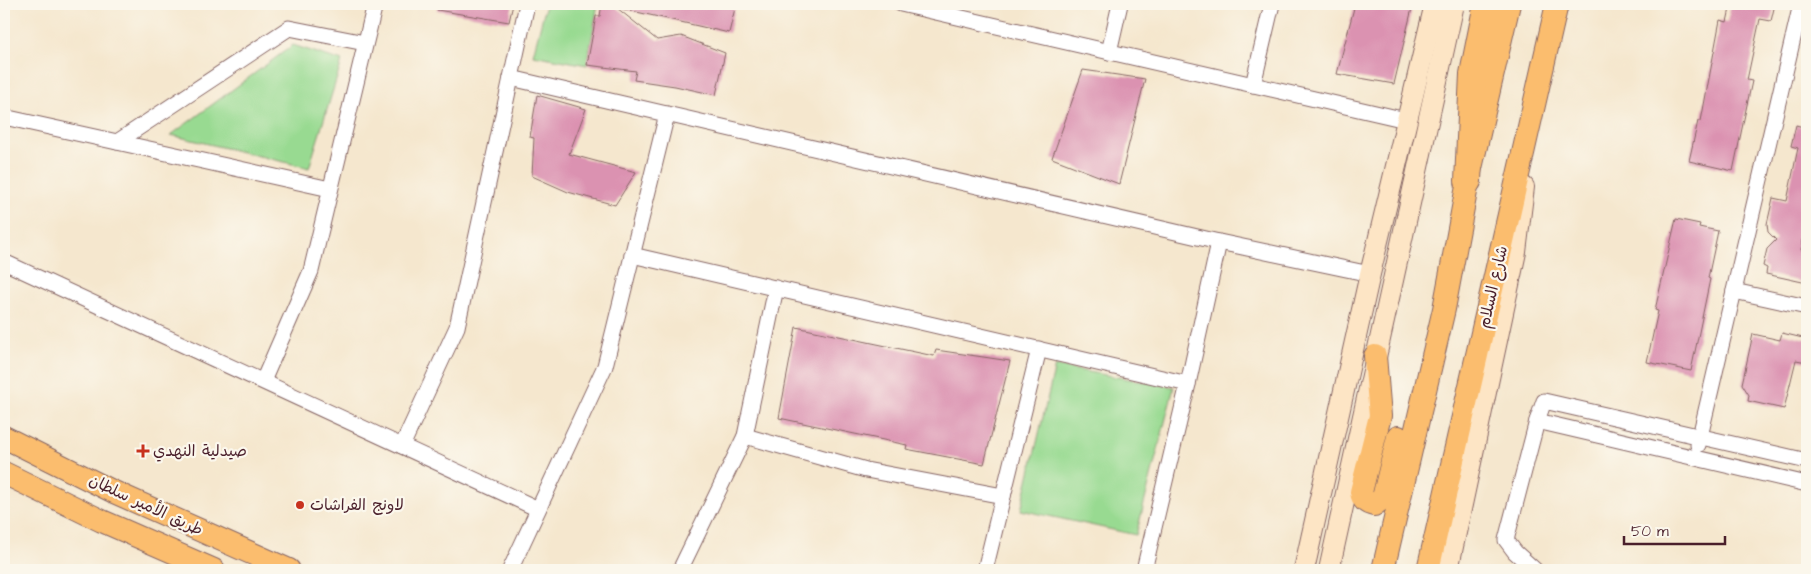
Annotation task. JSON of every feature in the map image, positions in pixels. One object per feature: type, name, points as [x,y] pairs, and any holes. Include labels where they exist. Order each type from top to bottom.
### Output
[{"type":"highway","points":[[1468,181],[1473,74],[1487,4]]},
{"type":"main road","points":[[1304,570],[1370,274],[1435,4]]},
{"type":"main road","points":[[1329,570],[1454,4]]},
{"type":"main road","points":[[1374,570],[1385,560],[1444,309],[1468,181],[1509,4]]},
{"type":"main road","name":"شارع السلام","points":[[1428,570],[1557,4]]},
{"type":"main road","points":[[1448,570],[1516,252],[1534,109]]},
{"type":"main road","points":[[1375,356],[1380,416],[1361,492],[1362,498],[1369,504],[1374,505],[1383,498],[1406,406],[1444,309]]},
{"type":"main road","name":"طريق الأمير سلطان","points":[[4,437],[114,492],[289,570]]},
{"type":"main road","name":"طريق الأمير سلطان","points":[[4,473],[102,521],[214,570]]},
{"type":"main road","points":[[102,521],[114,492]]},
{"type":"street","points":[[263,382],[311,271],[375,4]]},
{"type":"street","points":[[402,446],[457,327],[528,4]]},
{"type":"street","points":[[901,4],[1406,120]]},
{"type":"street","points":[[1109,52],[1120,4]]},
{"type":"street","points":[[1253,85],[1272,4]]},
{"type":"street","points":[[1694,458],[1800,4]]},
{"type":"street","points":[[117,142],[289,28],[365,42]]},
{"type":"street","points":[[511,78],[1219,242],[1370,274]]},
{"type":"street","points":[[510,570],[605,366],[667,114]]},
{"type":"street","points":[[4,117],[330,189]]},
{"type":"street","points":[[1144,570],[1219,242]]},
{"type":"street","points":[[632,255],[1188,384]]},
{"type":"street","points":[[4,262],[538,509]]},
{"type":"street","points":[[681,570],[746,436],[776,288]]},
{"type":"street","points":[[1734,291],[1807,307]]},
{"type":"street","points":[[985,570],[1038,349]]},
{"type":"street","points":[[1535,570],[1515,552],[1506,540],[1544,402],[1807,461]]},
{"type":"street","points":[[1537,422],[1807,484]]},
{"type":"street","points":[[746,436],[866,470],[1003,496]]},
{"type":"green space","points":[[546,4],[598,4],[587,65],[533,55]]},
{"type":"green space","points":[[293,45],[342,61],[309,168],[171,135]]},
{"type":"green space","points":[[1055,366],[1174,387],[1136,535],[1021,510]]},
{"type":"building","points":[[437,4],[513,4],[509,22],[437,10]]},
{"type":"building","points":[[602,4],[612,4],[657,40],[681,36],[725,53],[716,95],[634,80],[636,71],[587,65],[596,16],[600,16]]},
{"type":"building","points":[[619,4],[736,4],[729,33],[619,8]]},
{"type":"building","points":[[1355,4],[1413,4],[1394,84],[1337,74]]},
{"type":"building","points":[[1731,4],[1775,4],[1771,21],[1760,19],[1747,80],[1752,81],[1733,171],[1689,161],[1698,121],[1701,121],[1720,20],[1727,22]]},
{"type":"building","points":[[1083,70],[1145,79],[1119,184],[1052,158]]},
{"type":"building","points":[[537,95],[586,109],[569,154],[636,172],[615,205],[568,192],[532,176],[534,138],[530,137]]},
{"type":"building","points":[[1796,125],[1807,128],[1807,230],[1805,230],[1801,250],[1807,251],[1807,283],[1766,274],[1767,268],[1763,266],[1767,249],[1776,240],[1768,232],[1767,224],[1773,198],[1787,201],[1798,148],[1791,146]]},
{"type":"building","points":[[1676,219],[1700,224],[1699,227],[1718,231],[1691,371],[1647,362],[1658,311],[1655,310]]},
{"type":"building","points":[[796,327],[934,356],[936,350],[1010,361],[984,464],[906,449],[907,445],[779,418]]},
{"type":"building","points":[[1782,333],[1807,339],[1807,362],[1796,360],[1784,409],[1748,401],[1749,395],[1742,384],[1753,334],[1780,340]]},
{"type":"place","name":"صيدلية النهدي","points":[[143,451]]},
{"type":"place","name":"لاونج الفراشات","points":[[300,505]]}]
